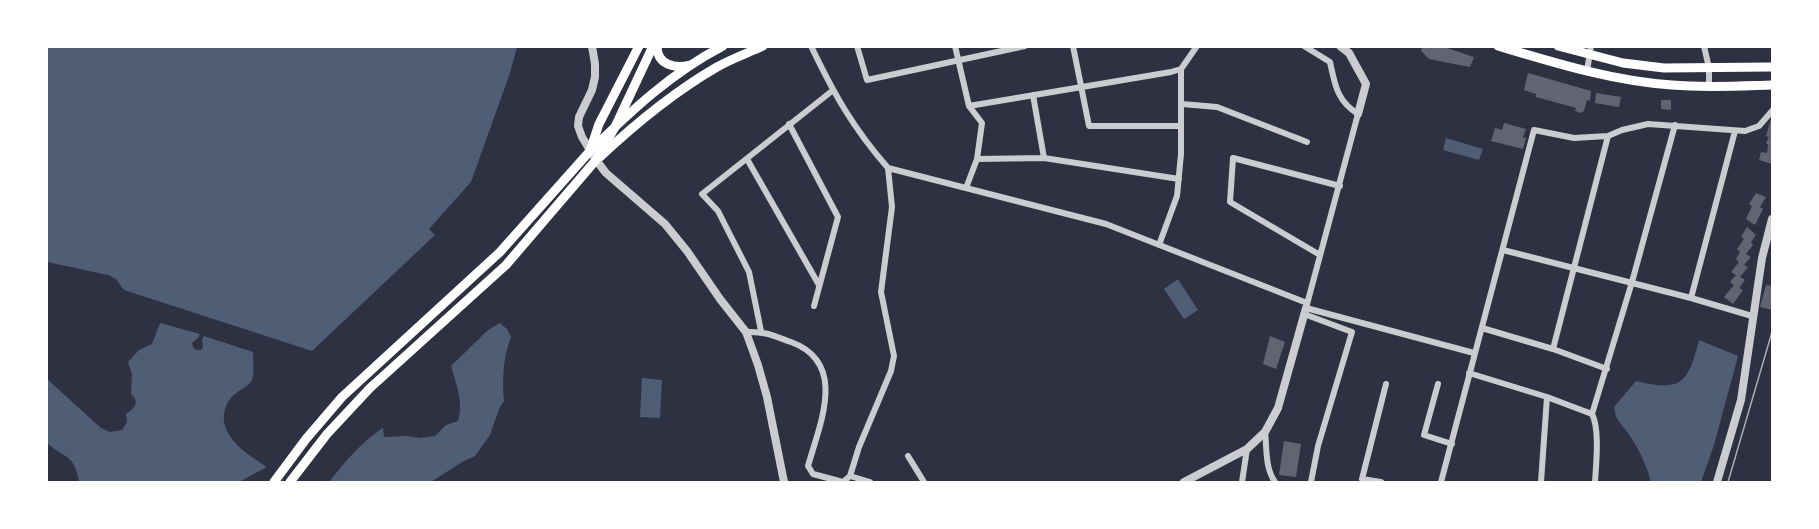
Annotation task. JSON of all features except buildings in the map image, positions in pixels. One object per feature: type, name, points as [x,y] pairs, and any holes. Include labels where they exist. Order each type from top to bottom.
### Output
[{"type":"main road","points":[[590,151],[599,124],[639,46]]},
{"type":"main road","points":[[596,160],[615,127],[653,46]]},
{"type":"main road","points":[[657,46],[657,54],[669,65],[683,67],[696,63]]},
{"type":"main road","points":[[274,483],[306,439],[342,397],[500,252],[590,151],[655,90],[723,46]]},
{"type":"main road","points":[[290,483],[327,434],[370,388],[506,265],[596,160],[635,124],[681,89],[719,66],[763,46]]},
{"type":"main road","points":[[1498,46],[1587,71],[1670,85],[1709,87],[1773,85]]},
{"type":"main road","points":[[1558,46],[1590,51],[1633,64],[1664,68],[1773,67]]},
{"type":"street","points":[[592,46],[595,77],[592,90],[579,117],[578,126],[590,151],[606,173],[665,224],[746,332],[767,397],[784,483]]},
{"type":"street","points":[[811,46],[832,91],[864,141],[888,168],[1106,224],[1306,308],[1352,332],[1318,446],[1311,483]]},
{"type":"street","points":[[857,46],[867,80],[1025,46]]},
{"type":"street","points":[[955,46],[969,106],[982,123],[977,159],[966,188]]},
{"type":"street","points":[[1073,46],[1089,126],[1181,126]]},
{"type":"street","points":[[969,106],[1171,72],[1180,69],[1197,46]]},
{"type":"street","points":[[1304,46],[1330,62],[1339,95],[1347,107],[1358,114]]},
{"type":"street","points":[[1184,483],[1247,449],[1265,432],[1278,408],[1366,84],[1349,53],[1340,46]]},
{"type":"street","points":[[1704,46],[1710,68],[1709,87]]},
{"type":"street","points":[[1587,71],[1590,51]]},
{"type":"street","points":[[1159,245],[1177,196],[1182,104],[1180,69]]},
{"type":"street","points":[[761,331],[749,272],[718,211],[702,194],[832,91]]},
{"type":"street","points":[[1033,95],[1044,158]]},
{"type":"street","points":[[1182,104],[1217,107],[1307,142]]},
{"type":"street","points":[[1441,483],[1534,130],[1574,138],[1608,136],[1648,124],[1745,132],[1759,126],[1773,111]]},
{"type":"street","points":[[789,124],[838,217],[814,306]]},
{"type":"street","points":[[1592,414],[1607,369],[1675,126]]},
{"type":"street","points":[[1691,298],[1735,131]]},
{"type":"street","points":[[1553,349],[1608,136]]},
{"type":"street","points":[[977,159],[1044,158],[1179,178]]},
{"type":"street","points":[[1320,255],[1230,202],[1233,158],[1340,186]]},
{"type":"street","points":[[747,159],[819,285]]},
{"type":"street","points":[[746,332],[761,331],[799,345],[810,351],[818,361],[826,378],[825,400],[808,466],[813,474],[843,482],[850,476],[863,436],[891,371],[894,356],[881,292],[892,207],[888,168]]},
{"type":"street","points":[[1717,483],[1741,400],[1762,258],[1773,219]]},
{"type":"street","points":[[1503,250],[1632,282],[1752,316]]},
{"type":"street","points":[[1306,308],[1474,353]]},
{"type":"street","points":[[1482,327],[1607,369]]},
{"type":"street","points":[[1469,374],[1547,397],[1592,414],[1595,419],[1597,453],[1595,483]]},
{"type":"street","points":[[1381,483],[1362,479],[1386,384]]},
{"type":"street","points":[[1438,384],[1424,435],[1452,444]]},
{"type":"street","points":[[1541,483],[1547,397]]},
{"type":"street","points":[[1265,432],[1267,465],[1275,483]]},
{"type":"street","points":[[1242,483],[1247,449]]},
{"type":"street","points":[[908,456],[924,483]]},
{"type":"street","points":[[850,476],[870,483]]},
{"type":"water","points":[[47,46],[517,47],[471,182],[429,229],[435,235],[312,351],[124,290],[116,279],[108,275],[47,262]]},
{"type":"water","points":[[1446,138],[1483,149],[1479,160],[1443,150]]},
{"type":"water","points":[[1178,279],[1198,310],[1184,319],[1164,289]]},
{"type":"water","points":[[160,323],[200,334],[192,343],[196,350],[201,350],[203,347],[204,336],[253,352],[252,380],[228,402],[224,413],[224,423],[233,440],[267,467],[239,482],[79,482],[72,461],[47,443],[47,379],[101,428],[110,432],[122,430],[127,422],[126,414],[136,402],[131,394],[132,374],[128,362],[139,350],[152,344]]},
{"type":"water","points":[[500,323],[511,337],[504,369],[504,401],[490,435],[475,456],[431,482],[329,482],[360,446],[383,428],[384,437],[420,438],[435,436],[446,425],[458,421],[460,400],[451,366],[488,330]]},
{"type":"water","points":[[1699,340],[1738,356],[1714,445],[1701,482],[1651,482],[1642,457],[1632,438],[1617,418],[1614,407],[1636,381],[1663,385],[1680,381],[1691,367]]},
{"type":"water","points":[[642,378],[662,380],[660,418],[640,417]]},
{"type":"tram line","points":[[1728,482],[1772,332]]}]
